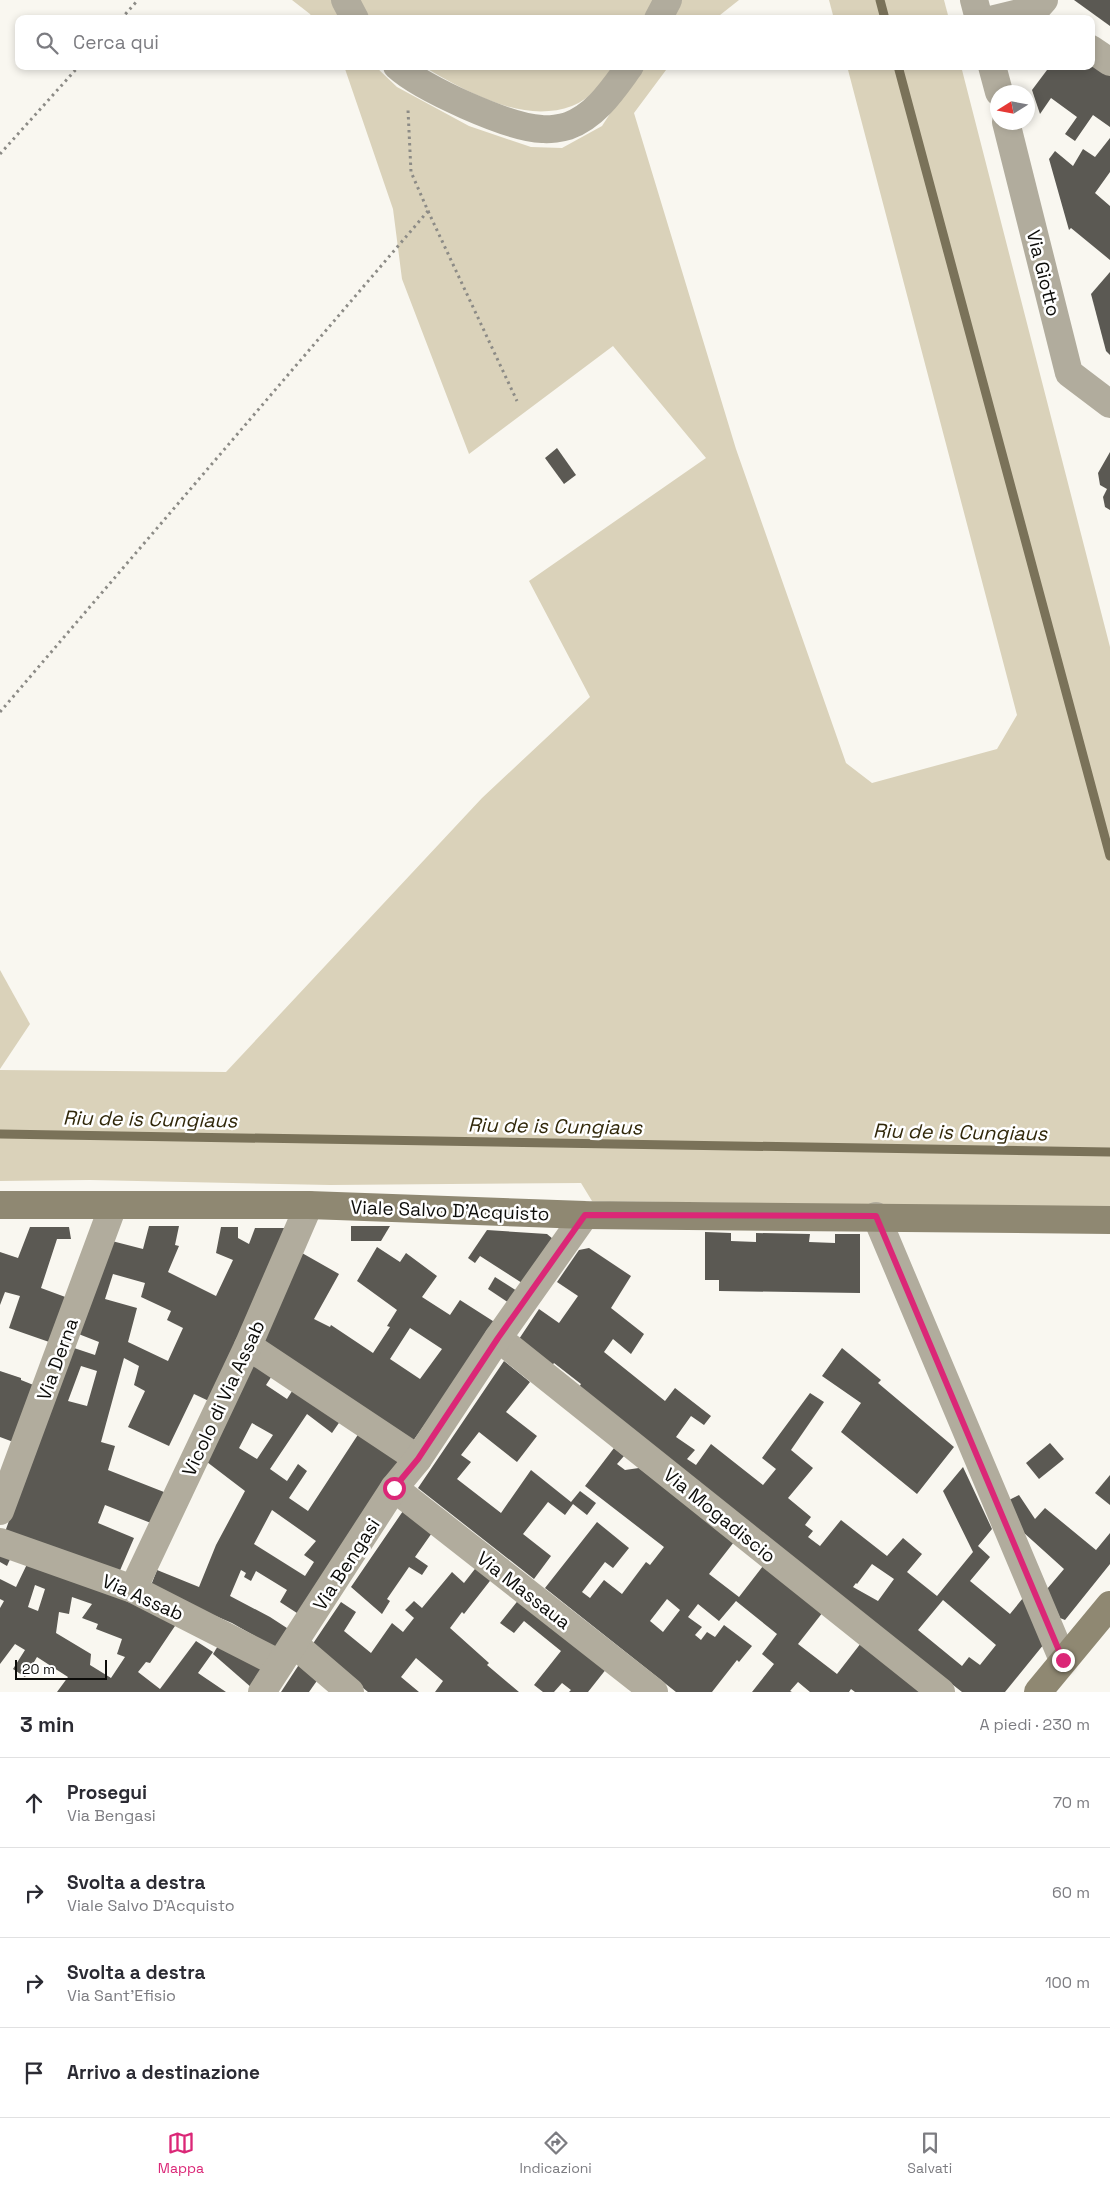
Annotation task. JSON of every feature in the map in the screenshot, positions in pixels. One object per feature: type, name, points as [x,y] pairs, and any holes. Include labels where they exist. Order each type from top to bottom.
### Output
[{"type":"street","points":[[345,0],[353,15]]},
{"type":"street","points":[[660,15],[668,0]]},
{"type":"street","points":[[974,0],[978,15]]},
{"type":"street","points":[[1014,15],[1043,9]]},
{"type":"street","points":[[1095,52],[1110,62]]},
{"type":"street","points":[[403,72],[474,109],[516,124],[542,130],[568,126],[599,107],[627,70]]},
{"type":"street","points":[[993,70],[997,85]]},
{"type":"street","name":"Via Giotto","points":[[1008,130],[1069,373],[1110,404]]},
{"type":"street","name":"Viale Salvo D'Acquisto","points":[[0,1205],[309,1204],[585,1215],[876,1216],[1110,1220]]},
{"type":"street","name":"Vicolo di Via Assab","points":[[133,1589],[248,1346],[309,1204]]},
{"type":"street","name":"Via Derna","points":[[0,1511],[113,1206]]},
{"type":"street","name":"Via Bengasi","points":[[262,1692],[394,1488],[418,1459],[498,1338],[585,1215]]},
{"type":"street","points":[[876,1216],[1063,1660]]},
{"type":"street","name":"Via Mogadiscio","points":[[498,1338],[942,1692]]},
{"type":"street","points":[[248,1346],[418,1459]]},
{"type":"street","name":"Via Massaua","points":[[394,1488],[654,1692]]},
{"type":"street","name":"Via Assab","points":[[0,1542],[133,1589],[287,1654],[350,1692]]},
{"type":"street","points":[[1038,1692],[1110,1605]]},
{"type":"path","points":[[125,15],[138,0]]},
{"type":"path","points":[[0,154],[75,70]]},
{"type":"path","points":[[403,72],[411,172],[428,212],[518,401]]},
{"type":"path","points":[[0,712],[428,212]]},
{"type":"shaded area","points":[[292,0],[334,0],[340,15],[311,15]]},
{"type":"shaded area","points":[[356,0],[655,0],[647,15],[365,15]]},
{"type":"shaded area","points":[[682,0],[739,0],[720,15],[673,15]]},
{"type":"shaded area","points":[[829,0],[944,0],[948,15],[833,15]]},
{"type":"shaded area","points":[[345,70],[379,70],[397,87],[469,126],[531,147],[562,148],[602,126],[638,70],[666,70],[634,113],[736,449],[846,763],[872,783],[997,749],[1017,715],[848,70],[962,70],[1110,647],[1110,1208],[592,1201],[581,1183],[330,1185],[90,1180],[0,1181],[0,1070],[226,1072],[482,798],[590,697],[529,581],[706,458],[613,346],[469,454],[402,279],[393,209]]},
{"type":"shaded area","points":[[429,70],[614,70],[585,99],[572,106],[553,111],[513,108],[494,102],[456,85]]},
{"type":"shaded area","points":[[0,970],[30,1024],[0,1069]]},
{"type":"building","points":[[1074,0],[1110,0],[1110,26]]},
{"type":"building","points":[[1095,65],[1110,75],[1110,127],[1093,115],[1075,141],[1065,134],[1077,117],[1051,98],[1040,114],[1035,99],[1035,86],[1047,70],[1095,70]]},
{"type":"building","points":[[1110,138],[1110,172],[1095,193],[1110,206],[1110,260],[1071,228],[1069,230],[1049,159],[1055,151],[1073,166],[1083,149],[1095,157]]},
{"type":"building","points":[[1110,272],[1110,355],[1106,351],[1091,294]]},
{"type":"building","points":[[557,448],[576,475],[564,484],[545,458]]},
{"type":"building","points":[[1110,452],[1110,510],[1105,507],[1103,497],[1107,489],[1100,485],[1098,473]]},
{"type":"building","points":[[149,1226],[179,1226],[175,1245],[179,1246],[168,1272],[216,1296],[233,1260],[216,1253],[221,1227],[238,1227],[238,1238],[249,1244],[255,1228],[288,1228],[211,1402],[194,1394],[169,1446],[128,1427],[145,1391],[134,1385],[139,1366],[124,1358],[101,1442],[115,1446],[108,1470],[169,1494],[156,1525],[105,1505],[98,1523],[134,1538],[118,1575],[5,1532],[71,1347],[95,1355],[99,1342],[76,1333],[108,1240],[143,1249]],"holes":[[[113,1274],[145,1283],[141,1297],[171,1311],[167,1320],[183,1328],[168,1361],[128,1342],[137,1308],[105,1299]],[[81,1366],[97,1371],[87,1406],[68,1401]]]},
{"type":"building","points":[[351,1226],[390,1226],[381,1241],[351,1241]]},
{"type":"building","points":[[30,1227],[69,1227],[71,1239],[57,1239],[41,1288],[68,1298],[52,1343],[9,1328],[20,1296],[5,1292],[0,1305],[0,1252],[18,1258]]},
{"type":"building","points":[[487,1230],[547,1234],[553,1239],[522,1283],[480,1256],[475,1263],[468,1258]]},
{"type":"building","points":[[705,1232],[731,1233],[731,1241],[756,1242],[756,1233],[810,1234],[809,1242],[835,1243],[835,1234],[860,1234],[860,1293],[719,1291],[719,1280],[705,1280]]},
{"type":"building","points":[[377,1247],[400,1262],[406,1253],[437,1276],[422,1297],[450,1315],[460,1300],[496,1323],[411,1444],[261,1341],[302,1253],[339,1274],[314,1319],[330,1327],[331,1325],[373,1353],[390,1327],[387,1326],[397,1310],[357,1281]],"holes":[[[410,1328],[442,1349],[420,1379],[390,1359]]]},
{"type":"building","points":[[589,1248],[631,1276],[611,1308],[644,1334],[631,1354],[613,1339],[604,1352],[665,1401],[675,1388],[711,1416],[704,1425],[691,1416],[676,1437],[695,1450],[687,1459],[696,1465],[711,1444],[763,1485],[776,1469],[762,1458],[810,1393],[824,1402],[791,1450],[813,1468],[788,1498],[811,1517],[805,1525],[813,1531],[808,1537],[820,1546],[841,1520],[887,1556],[903,1538],[922,1554],[907,1572],[937,1596],[973,1552],[943,1491],[963,1467],[992,1529],[978,1546],[990,1557],[970,1581],[1010,1614],[1023,1598],[1044,1644],[1005,1692],[962,1692],[578,1389],[581,1384],[554,1363],[551,1367],[517,1342],[539,1309],[559,1323],[578,1296],[557,1282],[579,1250]],"holes":[[[872,1564],[894,1579],[878,1601],[853,1587]],[[943,1600],[996,1645],[980,1665],[969,1657],[962,1666],[918,1630]]]},
{"type":"building","points":[[495,1277],[517,1291],[509,1303],[488,1289]]},
{"type":"building","points":[[842,1348],[881,1380],[878,1383],[954,1447],[917,1494],[841,1432],[861,1403],[822,1376]]},
{"type":"building","points":[[255,1357],[275,1371],[266,1385],[287,1399],[296,1385],[343,1417],[332,1433],[307,1414],[270,1469],[287,1481],[298,1464],[307,1471],[289,1498],[308,1511],[361,1430],[403,1460],[300,1615],[280,1602],[287,1590],[256,1571],[251,1581],[244,1577],[246,1573],[241,1570],[230,1596],[290,1630],[277,1649],[232,1623],[150,1588],[157,1570],[199,1587],[216,1545],[245,1491],[207,1462]],"holes":[[[252,1423],[273,1435],[257,1459],[239,1448]],[[272,1510],[316,1541],[304,1555],[314,1562],[305,1576],[254,1544]]]},
{"type":"building","points":[[504,1361],[530,1382],[506,1412],[537,1436],[517,1462],[479,1432],[461,1455],[471,1462],[457,1479],[501,1513],[531,1470],[571,1502],[580,1491],[596,1503],[587,1515],[573,1504],[565,1515],[548,1502],[523,1534],[551,1556],[534,1579],[418,1488]]},
{"type":"building","points":[[0,1371],[21,1378],[21,1380],[36,1386],[16,1443],[0,1437]]},
{"type":"building","points":[[1050,1443],[1064,1459],[1039,1479],[1026,1463]]},
{"type":"building","points":[[614,1448],[624,1456],[617,1464],[625,1470],[639,1468],[734,1542],[709,1574],[739,1597],[763,1566],[823,1612],[798,1644],[837,1674],[861,1643],[925,1692],[855,1692],[851,1689],[849,1692],[810,1692],[798,1682],[790,1691],[792,1692],[752,1692],[774,1664],[762,1654],[777,1634],[736,1601],[719,1621],[698,1604],[688,1617],[702,1627],[695,1635],[701,1640],[707,1632],[715,1637],[724,1625],[752,1646],[739,1662],[737,1660],[712,1692],[676,1692],[545,1588],[597,1522],[629,1548],[613,1568],[605,1562],[582,1592],[590,1598],[604,1580],[622,1594],[646,1562],[650,1565],[664,1547],[585,1486]],"holes":[[[667,1599],[680,1610],[663,1632],[650,1621]]]},
{"type":"building","points":[[1110,1475],[1110,1505],[1095,1493]]},
{"type":"building","points":[[1019,1495],[1035,1519],[1045,1508],[1096,1550],[1110,1533],[1110,1564],[1065,1620],[1060,1618],[1047,1589],[1064,1569],[1023,1532],[1009,1500]]},
{"type":"building","points":[[403,1511],[434,1530],[415,1557],[428,1566],[422,1575],[409,1567],[387,1599],[390,1601],[382,1614],[351,1587]]},
{"type":"building","points":[[0,1552],[11,1557],[7,1566],[0,1562]]},
{"type":"building","points":[[29,1560],[179,1620],[150,1663],[146,1662],[138,1672],[160,1689],[196,1641],[213,1652],[198,1673],[226,1692],[57,1692],[68,1677],[37,1657],[25,1677],[13,1669],[25,1650],[15,1644],[0,1664],[0,1608],[4,1601],[0,1599],[0,1579],[16,1587]],"holes":[[[35,1585],[45,1589],[38,1611],[28,1607]],[[72,1597],[92,1604],[82,1618],[98,1624],[96,1629],[122,1639],[117,1654],[125,1657],[111,1678],[90,1665],[91,1654],[56,1633],[59,1612],[69,1614]]]},
{"type":"building","points":[[478,1565],[493,1577],[464,1614],[462,1612],[450,1628],[489,1663],[487,1665],[519,1692],[435,1692],[443,1681],[416,1658],[401,1677],[419,1692],[368,1692],[312,1645],[341,1602],[356,1612],[344,1631],[371,1653],[392,1623],[403,1632],[414,1618],[405,1610],[414,1601],[422,1608],[452,1572],[464,1583]]},
{"type":"building","points":[[520,1598],[607,1668],[588,1692],[569,1692],[571,1690],[562,1683],[554,1692],[543,1692],[534,1685],[561,1651],[524,1621],[514,1633],[500,1623]]},
{"type":"building","points":[[221,1641],[266,1666],[252,1688],[213,1654]]},
{"type":"building","points":[[302,1660],[321,1675],[309,1692],[281,1692]]},
{"type":"waterway","points":[[880,0],[884,15]]},
{"type":"waterway","points":[[899,70],[1110,856]]},
{"type":"waterway","name":"Riu de is Cungiaus","points":[[0,1134],[1110,1152]]},
{"type":"route","points":[[394,1488],[418,1459],[498,1338],[585,1215],[876,1216],[1063,1660]]}]
